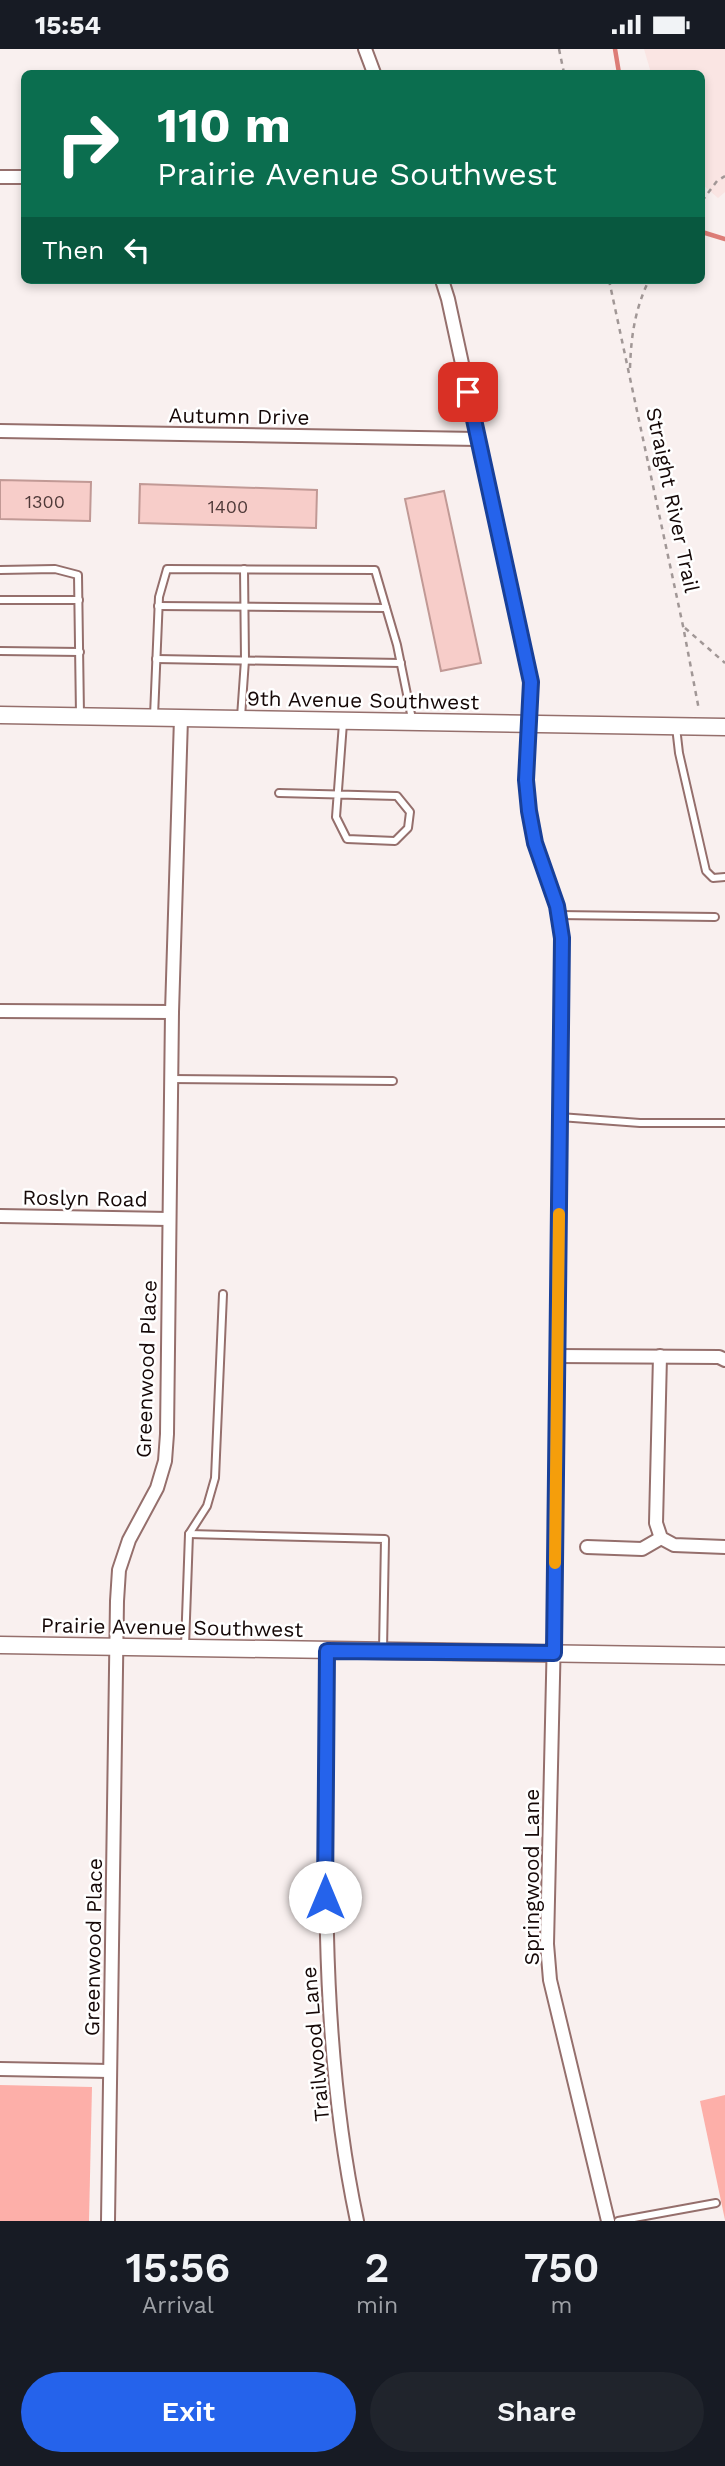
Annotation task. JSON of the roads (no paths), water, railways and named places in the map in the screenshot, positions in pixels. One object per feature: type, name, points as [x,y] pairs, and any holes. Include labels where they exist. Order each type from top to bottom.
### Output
[{"type":"street","points":[[365,49],[373,70]]},
{"type":"street","points":[[0,177],[21,177]]},
{"type":"street","name":"Springwood Lane","points":[[443,284],[531,682],[526,780],[529,811],[535,843],[558,915],[562,949],[548,1956],[550,1980],[608,2221]]},
{"type":"street","name":"Autumn Drive","points":[[0,432],[478,439]]},
{"type":"street","name":"9th Avenue Southwest","points":[[0,715],[725,727]]},
{"type":"street","name":"Greenwood Place","points":[[108,2221],[115,1647],[119,1570],[129,1540],[157,1488],[165,1461],[167,1434],[172,1012],[181,718]]},
{"type":"street","points":[[0,1011],[172,1012]]},
{"type":"street","name":"Roslyn Road","points":[[0,1216],[169,1219]]},
{"type":"street","points":[[557,1356],[719,1357],[725,1360]]},
{"type":"street","points":[[660,1356],[656,1523],[661,1538],[674,1545],[725,1547]]},
{"type":"street","points":[[587,1547],[642,1549],[661,1538]]},
{"type":"street","name":"Prairie Avenue Southwest","points":[[0,1645],[725,1656]]},
{"type":"street","name":"Trailwood Lane","points":[[327,1651],[325,1922],[329,2010],[337,2097],[349,2185],[357,2221]]},
{"type":"street","points":[[0,2069],[110,2071]]},
{"type":"lane","points":[[0,570],[55,569],[78,575],[80,716]]},
{"type":"lane","points":[[154,718],[158,606],[167,569],[374,570],[401,663],[413,722]]},
{"type":"lane","points":[[241,719],[245,660],[244,569]]},
{"type":"lane","points":[[0,600],[79,600]]},
{"type":"lane","points":[[158,606],[386,608]]},
{"type":"lane","points":[[0,651],[80,652]]},
{"type":"lane","points":[[156,659],[401,663]]},
{"type":"lane","points":[[279,793],[338,794],[397,796],[410,812],[408,828],[395,841],[348,839],[336,817],[338,794],[344,721]]},
{"type":"lane","points":[[676,726],[679,753],[706,871],[713,878],[725,877]]},
{"type":"lane","points":[[558,915],[715,917]]},
{"type":"lane","points":[[171,1079],[393,1081]]},
{"type":"lane","points":[[560,1117],[640,1123],[725,1123]]},
{"type":"lane","points":[[185,1648],[189,1534],[207,1506],[215,1478],[223,1294]]},
{"type":"lane","points":[[189,1534],[385,1539],[383,1651]]},
{"type":"lane","points":[[618,2221],[716,2203]]},
{"type":"waterway","points":[[615,49],[618,70]]},
{"type":"waterway","points":[[705,233],[725,239]]}]
